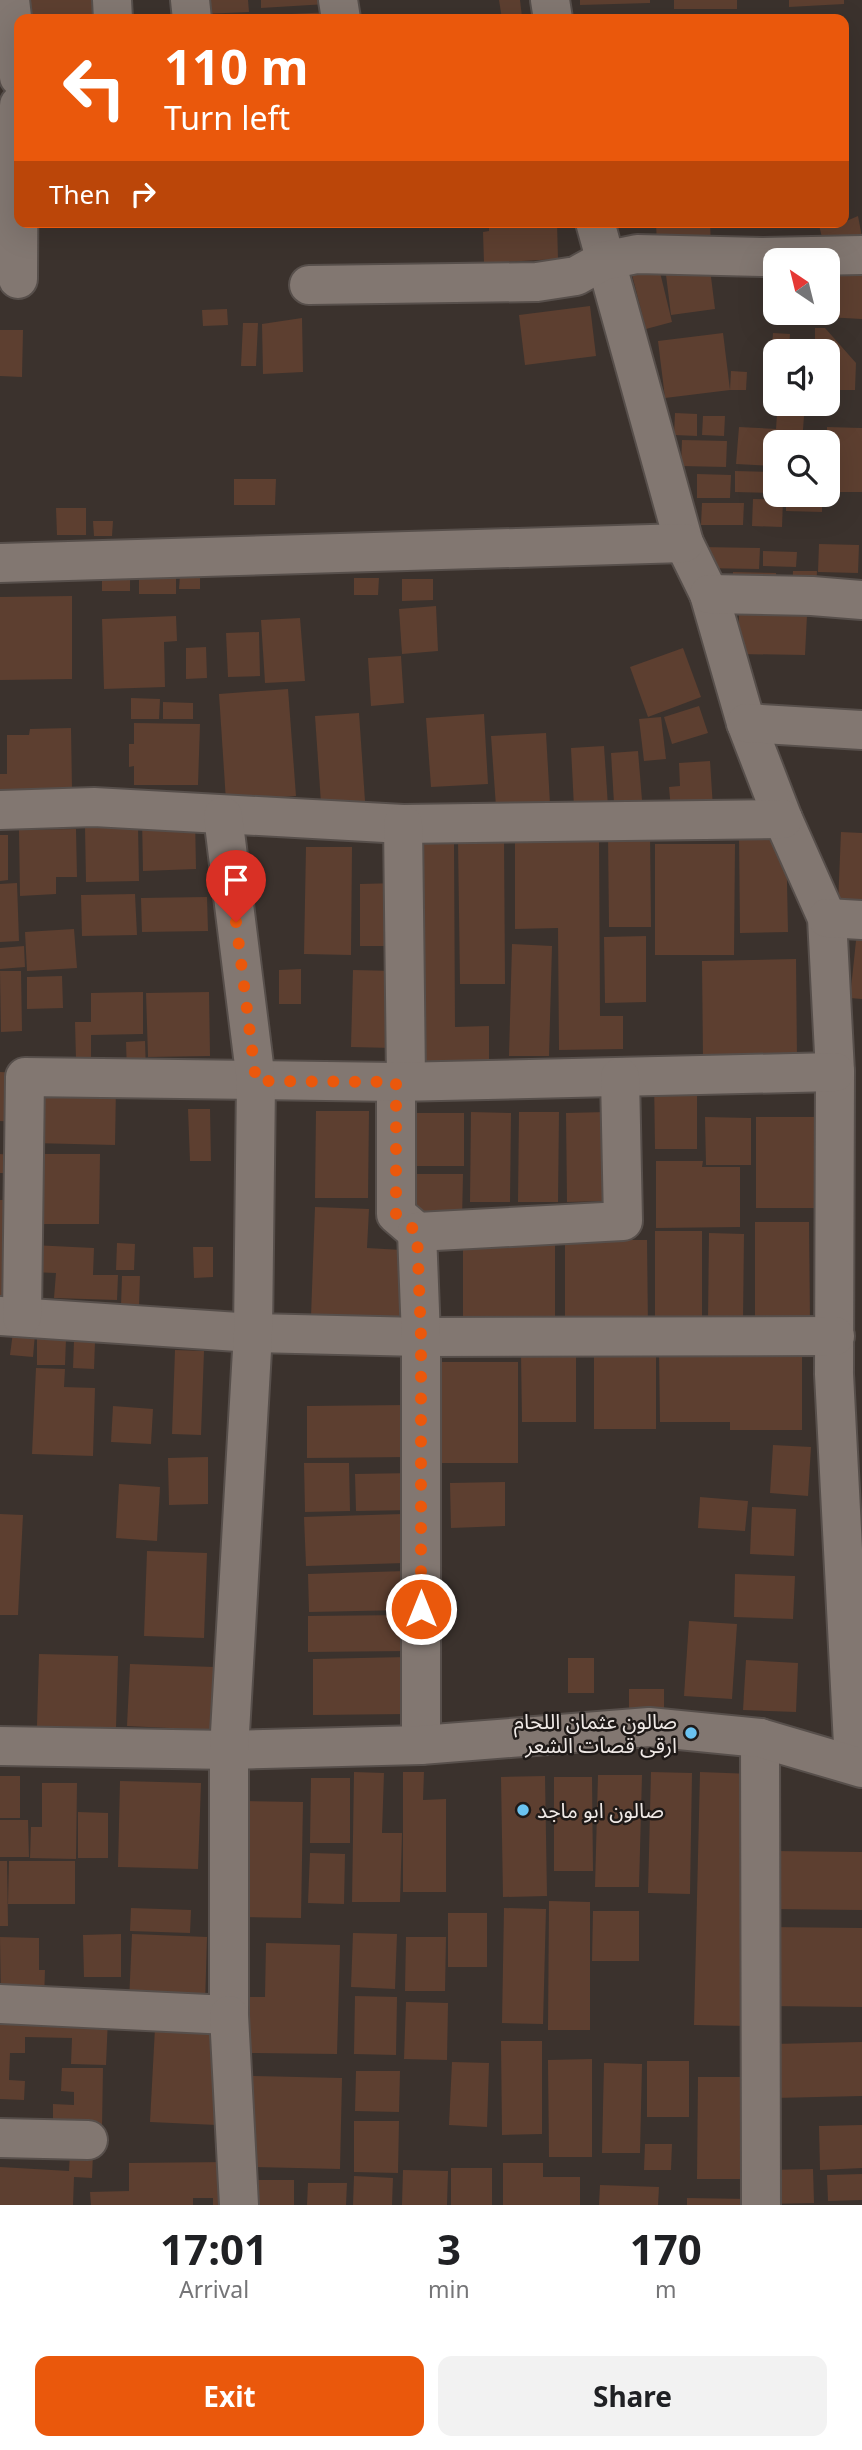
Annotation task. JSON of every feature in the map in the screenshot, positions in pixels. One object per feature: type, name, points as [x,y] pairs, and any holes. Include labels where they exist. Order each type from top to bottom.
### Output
[{"type":"street","points":[[10,0],[14,34]]},
{"type":"street","points":[[18,228],[18,279]]},
{"type":"street","points":[[0,1745],[229,1750],[421,1745],[649,1727],[760,1738],[858,1766],[848,1374],[835,1336],[849,1116],[835,1072],[845,919],[783,819],[747,723],[709,594],[684,543],[596,228]]},
{"type":"street","points":[[309,285],[537,282],[576,276],[604,261],[637,254],[762,257],[862,255]]},
{"type":"street","points":[[0,563],[684,543]]},
{"type":"street","points":[[709,594],[862,600]]},
{"type":"street","points":[[747,723],[862,730]]},
{"type":"street","points":[[0,810],[93,807],[403,824],[783,819]]},
{"type":"street","points":[[223,816],[256,1081],[253,1333],[229,1750],[229,2015],[239,2205]]},
{"type":"street","points":[[403,824],[401,1081],[396,1214],[417,1232],[623,1220],[620,1077]]},
{"type":"street","points":[[835,1072],[401,1081],[25,1077],[11,1316],[253,1333],[421,1337],[835,1336]]},
{"type":"street","points":[[417,1232],[421,1337],[421,1745]]},
{"type":"street","points":[[760,1738],[761,2205]]},
{"type":"street","points":[[0,2004],[229,2015]]},
{"type":"street","points":[[0,2138],[88,2140]]},
{"type":"building","points":[[30,0],[97,0],[98,14],[31,14]]},
{"type":"building","points":[[201,0],[248,0],[249,12],[202,14]]},
{"type":"building","points":[[261,0],[326,0],[327,4],[261,8]]},
{"type":"building","points":[[499,0],[520,0],[522,14],[501,14]]},
{"type":"building","points":[[580,0],[650,0],[650,3],[580,5]]},
{"type":"building","points":[[674,0],[737,0],[737,9],[674,9]]},
{"type":"building","points":[[789,0],[844,0],[844,4],[789,7]]},
{"type":"building","points":[[331,12],[331,14],[291,14]]},
{"type":"building","points":[[858,216],[862,237],[824,246],[820,228],[849,228],[849,220]]},
{"type":"building","points":[[489,228],[557,228],[558,259],[484,263],[483,232],[489,231]]},
{"type":"building","points":[[656,228],[710,228],[711,246],[657,248]]},
{"type":"building","points":[[709,261],[715,309],[671,315],[665,267]]},
{"type":"building","points":[[658,264],[672,322],[646,329],[631,271]]},
{"type":"building","points":[[840,270],[862,271],[862,319],[840,318]]},
{"type":"building","points":[[590,306],[596,356],[525,365],[519,315]]},
{"type":"building","points":[[227,309],[228,325],[203,326],[202,310]]},
{"type":"building","points":[[302,318],[303,372],[263,374],[262,324]]},
{"type":"building","points":[[243,323],[258,323],[256,366],[241,366]]},
{"type":"building","points":[[815,328],[825,328],[835,339],[815,339]]},
{"type":"building","points":[[0,330],[23,330],[22,377],[0,376]]},
{"type":"building","points":[[723,333],[730,390],[665,398],[658,341]]},
{"type":"building","points":[[773,333],[790,334],[790,339],[773,339]]},
{"type":"building","points":[[840,345],[856,363],[855,390],[840,390]]},
{"type":"building","points":[[731,371],[747,372],[746,390],[730,390]]},
{"type":"building","points":[[675,413],[697,414],[697,436],[674,435]]},
{"type":"building","points":[[703,416],[725,416],[724,436],[702,435]]},
{"type":"building","points":[[777,416],[804,416],[803,430],[763,430],[763,465],[736,464],[739,427],[776,429]]},
{"type":"building","points":[[827,427],[862,428],[862,492],[840,492],[840,430],[827,430]]},
{"type":"building","points":[[682,440],[727,441],[726,467],[681,466]]},
{"type":"building","points":[[735,471],[763,472],[763,493],[735,492]]},
{"type":"building","points":[[697,474],[731,475],[730,498],[697,498]]},
{"type":"building","points":[[234,479],[276,479],[275,505],[234,505]]},
{"type":"building","points":[[753,499],[763,499],[763,507],[783,507],[782,527],[752,526]]},
{"type":"building","points":[[702,503],[744,503],[743,525],[701,525]]},
{"type":"building","points":[[786,507],[822,507],[822,512],[786,511]]},
{"type":"building","points":[[56,508],[86,508],[86,535],[57,535]]},
{"type":"building","points":[[93,521],[113,521],[112,536],[94,536]]},
{"type":"building","points":[[819,544],[859,545],[858,573],[818,572]]},
{"type":"building","points":[[701,547],[760,548],[759,569],[700,568]]},
{"type":"building","points":[[763,551],[797,552],[796,567],[763,566]]},
{"type":"building","points":[[102,570],[130,570],[130,591],[102,591]]},
{"type":"building","points":[[793,571],[817,571],[816,592],[792,592]]},
{"type":"building","points":[[733,572],[776,573],[776,591],[732,589]]},
{"type":"building","points":[[139,574],[176,575],[176,594],[139,594]]},
{"type":"building","points":[[200,574],[200,589],[179,589],[180,575]]},
{"type":"building","points":[[354,578],[379,578],[378,595],[354,595]]},
{"type":"building","points":[[402,579],[433,579],[433,600],[402,601]]},
{"type":"building","points":[[72,596],[72,679],[0,680],[0,597]]},
{"type":"building","points":[[436,606],[438,651],[402,654],[399,609]]},
{"type":"building","points":[[739,614],[807,615],[805,655],[738,654]]},
{"type":"building","points":[[176,616],[177,641],[164,642],[165,687],[104,689],[102,619]]},
{"type":"building","points":[[300,618],[305,681],[265,683],[261,620]]},
{"type":"building","points":[[259,632],[260,676],[228,677],[226,633]]},
{"type":"building","points":[[206,647],[207,678],[186,679],[186,648]]},
{"type":"building","points":[[683,648],[701,697],[648,717],[630,667]]},
{"type":"building","points":[[401,656],[404,703],[371,706],[368,658]]},
{"type":"building","points":[[288,689],[296,796],[226,801],[219,694]]},
{"type":"building","points":[[131,698],[160,699],[159,719],[131,719]]},
{"type":"building","points":[[163,702],[193,703],[193,719],[163,719]]},
{"type":"building","points":[[699,706],[708,733],[672,744],[664,717]]},
{"type":"building","points":[[359,713],[365,801],[321,803],[315,716]]},
{"type":"building","points":[[484,714],[488,784],[431,787],[426,718]]},
{"type":"building","points":[[661,717],[666,759],[644,761],[639,719]]},
{"type":"building","points":[[134,723],[200,724],[198,785],[134,785],[134,766],[129,767],[129,744],[134,744]]},
{"type":"building","points":[[71,728],[72,789],[0,790],[0,774],[7,774],[7,735],[29,735],[30,729]]},
{"type":"building","points":[[546,733],[550,804],[496,807],[491,736]]},
{"type":"building","points":[[604,746],[608,806],[574,808],[571,748]]},
{"type":"building","points":[[638,751],[642,800],[614,803],[611,753]]},
{"type":"building","points":[[710,761],[713,808],[671,810],[669,787],[680,786],[679,763]]},
{"type":"building","points":[[195,817],[196,869],[143,871],[142,818]]},
{"type":"building","points":[[138,825],[139,881],[86,882],[85,827]]},
{"type":"building","points":[[76,829],[77,877],[56,877],[56,894],[20,896],[19,830]]},
{"type":"building","points":[[650,832],[651,927],[609,927],[608,833]]},
{"type":"building","points":[[841,832],[862,833],[862,906],[838,905]]},
{"type":"building","points":[[599,833],[600,1016],[623,1016],[623,1049],[559,1050],[558,928],[515,929],[515,835]]},
{"type":"building","points":[[786,833],[788,932],[740,933],[739,834]]},
{"type":"building","points":[[0,835],[8,835],[8,880],[0,881]]},
{"type":"building","points":[[504,838],[505,984],[460,984],[458,839]]},
{"type":"building","points":[[411,843],[454,843],[455,1027],[489,1026],[489,1063],[413,1064]]},
{"type":"building","points":[[655,844],[735,844],[734,955],[655,955]]},
{"type":"building","points":[[306,847],[352,847],[351,955],[304,954]]},
{"type":"building","points":[[17,883],[19,941],[0,942],[0,884]]},
{"type":"building","points":[[399,883],[400,946],[360,946],[360,884]]},
{"type":"building","points":[[135,894],[137,935],[82,936],[81,895]]},
{"type":"building","points":[[207,897],[208,931],[142,932],[141,898]]},
{"type":"building","points":[[74,929],[77,968],[27,971],[25,932]]},
{"type":"building","points":[[857,931],[862,932],[862,999],[850,998]]},
{"type":"building","points":[[646,936],[646,1002],[605,1003],[604,937]]},
{"type":"building","points":[[512,944],[552,946],[549,1056],[509,1056]]},
{"type":"building","points":[[24,946],[25,967],[0,969],[0,948]]},
{"type":"building","points":[[796,959],[797,1059],[703,1061],[702,961]]},
{"type":"building","points":[[301,969],[301,1004],[279,1004],[279,970]]},
{"type":"building","points":[[353,970],[395,971],[393,1048],[351,1047]]},
{"type":"building","points":[[0,971],[21,971],[22,1031],[1,1032]]},
{"type":"building","points":[[62,976],[63,1008],[27,1009],[27,977]]},
{"type":"building","points":[[143,992],[143,1034],[91,1035],[91,1059],[76,1060],[75,1022],[91,1022],[91,993]]},
{"type":"building","points":[[209,992],[210,1056],[148,1057],[146,993]]},
{"type":"building","points":[[145,1041],[146,1073],[127,1073],[126,1042]]},
{"type":"building","points":[[0,1072],[17,1073],[15,1122],[0,1121]]},
{"type":"building","points":[[697,1075],[697,1149],[655,1149],[654,1076]]},
{"type":"building","points":[[34,1084],[116,1086],[115,1145],[32,1143]]},
{"type":"building","points":[[188,1109],[210,1109],[211,1161],[190,1161]]},
{"type":"building","points":[[316,1111],[369,1111],[368,1198],[315,1198]]},
{"type":"building","points":[[471,1112],[511,1113],[510,1202],[470,1202]]},
{"type":"building","points":[[519,1112],[559,1112],[558,1202],[518,1202]]},
{"type":"building","points":[[606,1112],[607,1201],[567,1202],[566,1113]]},
{"type":"building","points":[[416,1113],[464,1113],[464,1166],[416,1166]]},
{"type":"building","points":[[705,1117],[751,1118],[751,1165],[706,1165]]},
{"type":"building","points":[[756,1117],[814,1117],[814,1208],[756,1208]]},
{"type":"building","points":[[0,1154],[13,1155],[13,1173],[0,1173]]},
{"type":"building","points":[[35,1154],[100,1154],[99,1224],[34,1224]]},
{"type":"building","points":[[656,1161],[703,1161],[702,1167],[740,1167],[740,1227],[656,1228]]},
{"type":"building","points":[[414,1174],[463,1174],[462,1221],[413,1220]]},
{"type":"building","points":[[0,1200],[13,1200],[12,1297],[0,1297]]},
{"type":"building","points":[[315,1207],[369,1209],[367,1248],[402,1250],[399,1320],[311,1317]]},
{"type":"building","points":[[755,1222],[809,1222],[810,1323],[755,1323]]},
{"type":"building","points":[[655,1231],[702,1231],[702,1322],[655,1322]]},
{"type":"building","points":[[709,1233],[744,1234],[743,1322],[708,1322]]},
{"type":"building","points":[[565,1240],[647,1240],[648,1329],[565,1330]]},
{"type":"building","points":[[117,1243],[135,1244],[134,1270],[116,1270]]},
{"type":"building","points":[[555,1244],[555,1326],[463,1327],[463,1245]]},
{"type":"building","points":[[32,1245],[94,1248],[93,1275],[118,1275],[117,1300],[54,1298],[56,1273],[31,1272]]},
{"type":"building","points":[[193,1247],[213,1247],[213,1277],[194,1278]]},
{"type":"building","points":[[122,1276],[140,1276],[139,1307],[121,1306]]},
{"type":"building","points":[[13,1332],[35,1334],[33,1357],[10,1355]]},
{"type":"building","points":[[37,1338],[66,1339],[65,1365],[37,1365]]},
{"type":"building","points":[[74,1341],[95,1342],[94,1369],[73,1368]]},
{"type":"building","points":[[594,1348],[656,1348],[656,1429],[594,1429]]},
{"type":"building","points":[[802,1348],[802,1430],[730,1430],[730,1422],[660,1422],[659,1351]]},
{"type":"building","points":[[175,1350],[204,1351],[201,1435],[172,1434]]},
{"type":"building","points":[[521,1353],[576,1353],[576,1422],[522,1422]]},
{"type":"building","points":[[442,1362],[518,1362],[518,1463],[442,1463]]},
{"type":"building","points":[[36,1368],[65,1369],[64,1387],[95,1388],[93,1456],[32,1454]]},
{"type":"building","points":[[409,1405],[409,1457],[307,1458],[307,1406]]},
{"type":"building","points":[[113,1406],[153,1409],[151,1444],[111,1442]]},
{"type":"building","points":[[773,1445],[811,1447],[808,1496],[770,1493]]},
{"type":"building","points":[[208,1457],[208,1504],[169,1505],[168,1458]]},
{"type":"building","points":[[304,1463],[349,1463],[350,1511],[305,1512]]},
{"type":"building","points":[[414,1473],[415,1510],[356,1511],[355,1474]]},
{"type":"building","points":[[505,1482],[505,1526],[451,1528],[450,1483]]},
{"type":"building","points":[[119,1484],[160,1487],[157,1541],[116,1538]]},
{"type":"building","points":[[700,1497],[748,1501],[745,1531],[698,1528]]},
{"type":"building","points":[[752,1507],[796,1509],[794,1556],[750,1554]]},
{"type":"building","points":[[0,1514],[23,1515],[18,1615],[0,1615]]},
{"type":"building","points":[[403,1514],[405,1563],[306,1566],[304,1517]]},
{"type":"building","points":[[147,1551],[207,1553],[204,1638],[144,1636]]},
{"type":"building","points":[[406,1571],[407,1610],[309,1612],[308,1574]]},
{"type":"building","points":[[735,1574],[795,1576],[793,1619],[734,1617]]},
{"type":"building","points":[[409,1615],[409,1651],[308,1652],[308,1616]]},
{"type":"building","points":[[689,1621],[737,1624],[732,1699],[684,1696]]},
{"type":"building","points":[[39,1654],[118,1656],[116,1728],[37,1726]]},
{"type":"building","points":[[408,1657],[409,1714],[313,1715],[313,1659]]},
{"type":"building","points":[[568,1658],[594,1658],[594,1693],[568,1693]]},
{"type":"building","points":[[746,1660],[798,1663],[796,1712],[743,1710]]},
{"type":"building","points":[[130,1664],[214,1667],[211,1730],[127,1726]]},
{"type":"building","points":[[629,1689],[664,1689],[664,1709],[629,1708]]},
{"type":"building","points":[[354,1772],[384,1773],[382,1833],[402,1833],[400,1902],[352,1902]]},
{"type":"building","points":[[403,1772],[424,1772],[423,1800],[446,1799],[446,1892],[403,1892]]},
{"type":"building","points":[[651,1772],[692,1773],[690,1894],[648,1893]]},
{"type":"building","points":[[700,1772],[753,1774],[747,2026],[694,2025]]},
{"type":"building","points":[[598,1775],[642,1775],[639,1887],[595,1887]]},
{"type":"building","points":[[0,1776],[20,1776],[20,1818],[0,1818]]},
{"type":"building","points":[[545,1776],[547,1896],[503,1897],[501,1777]]},
{"type":"building","points":[[554,1777],[592,1777],[593,1871],[554,1871]]},
{"type":"building","points":[[311,1778],[350,1778],[350,1843],[310,1843]]},
{"type":"building","points":[[120,1781],[201,1783],[198,1869],[118,1867]]},
{"type":"building","points":[[42,1783],[77,1783],[76,1859],[30,1858],[31,1827],[42,1827]]},
{"type":"building","points":[[244,1801],[303,1802],[301,1918],[242,1917]]},
{"type":"building","points":[[78,1812],[108,1813],[108,1858],[78,1858]]},
{"type":"building","points":[[0,1820],[28,1820],[29,1857],[0,1857]]},
{"type":"building","points":[[772,1851],[862,1852],[862,1910],[771,1909]]},
{"type":"building","points":[[310,1853],[345,1854],[344,1904],[308,1903]]},
{"type":"building","points":[[0,1861],[7,1861],[8,1926],[0,1926]]},
{"type":"building","points":[[9,1861],[75,1861],[75,1904],[8,1904]]},
{"type":"building","points":[[549,1901],[590,1902],[590,2030],[548,2030]]},
{"type":"building","points":[[131,1908],[191,1910],[190,1933],[130,1931]]},
{"type":"building","points":[[504,1908],[546,1909],[543,2024],[502,2023]]},
{"type":"building","points":[[593,1911],[639,1911],[639,1961],[592,1961]]},
{"type":"building","points":[[448,1913],[487,1913],[487,1967],[448,1967]]},
{"type":"building","points":[[768,1927],[862,1928],[862,2007],[766,2006]]},
{"type":"building","points":[[353,1933],[397,1934],[395,1989],[351,1987]]},
{"type":"building","points":[[121,1934],[121,1977],[84,1977],[83,1935]]},
{"type":"building","points":[[132,1934],[207,1937],[205,2005],[129,2002]]},
{"type":"building","points":[[0,1937],[39,1938],[39,1970],[45,1970],[44,2000],[1,2000]]},
{"type":"building","points":[[406,1937],[446,1937],[445,1991],[405,1991]]},
{"type":"building","points":[[266,1943],[340,1945],[337,2054],[245,2053],[246,1997],[265,1997]]},
{"type":"building","points":[[355,1996],[397,1997],[396,2055],[354,2054]]},
{"type":"building","points":[[406,2002],[448,2003],[447,2060],[404,2059]]},
{"type":"building","points":[[0,2015],[108,2018],[106,2065],[71,2064],[72,2038],[25,2037],[25,2053],[10,2053],[9,2080],[25,2081],[24,2100],[0,2099]]},
{"type":"building","points":[[155,2028],[221,2031],[217,2125],[150,2122]]},
{"type":"building","points":[[501,2041],[542,2041],[542,2134],[502,2135]]},
{"type":"building","points":[[862,2042],[862,2096],[774,2098],[773,2044]]},
{"type":"building","points":[[592,2059],[592,2157],[549,2157],[548,2060]]},
{"type":"building","points":[[647,2061],[689,2061],[689,2117],[647,2117]]},
{"type":"building","points":[[452,2062],[489,2063],[487,2127],[449,2125]]},
{"type":"building","points":[[604,2063],[642,2064],[640,2153],[602,2153]]},
{"type":"building","points":[[62,2068],[103,2068],[102,2128],[53,2128],[53,2104],[74,2105],[74,2092],[61,2091]]},
{"type":"building","points":[[356,2071],[400,2071],[399,2112],[355,2111]]},
{"type":"building","points":[[252,2076],[342,2078],[340,2169],[249,2167]]},
{"type":"building","points":[[698,2077],[750,2077],[749,2179],[697,2179]]},
{"type":"building","points":[[354,2121],[399,2121],[398,2173],[354,2172]]},
{"type":"building","points":[[862,2125],[862,2168],[820,2170],[819,2126]]},
{"type":"building","points":[[645,2144],[672,2144],[671,2170],[644,2170]]},
{"type":"building","points":[[70,2152],[93,2153],[92,2178],[74,2177],[73,2205],[0,2205],[0,2167],[69,2171]]},
{"type":"building","points":[[229,2162],[230,2205],[213,2205],[213,2198],[193,2198],[193,2205],[91,2205],[90,2192],[129,2191],[129,2163]]},
{"type":"building","points":[[503,2163],[543,2163],[543,2177],[580,2177],[580,2205],[503,2205]]},
{"type":"building","points":[[451,2168],[492,2168],[492,2205],[451,2205]]},
{"type":"building","points":[[813,2169],[814,2203],[768,2204],[767,2170]]},
{"type":"building","points":[[403,2170],[448,2171],[447,2205],[402,2205]]},
{"type":"building","points":[[862,2174],[862,2200],[828,2201],[827,2175]]},
{"type":"building","points":[[354,2176],[393,2178],[392,2205],[353,2205]]},
{"type":"building","points":[[249,2180],[294,2180],[294,2205],[249,2205]]},
{"type":"building","points":[[308,2183],[347,2183],[346,2205],[307,2205]]},
{"type":"building","points":[[600,2185],[659,2187],[658,2205],[599,2205]]},
{"type":"building","points":[[687,2198],[749,2199],[749,2205],[687,2205]]},
{"type":"place","name":"صالون عثمان اللحام ارقى قصات الشعر","points":[[691,1733]]},
{"type":"place","name":"صالون ابو ماجد","points":[[523,1810]]},
{"type":"route","points":[[236,922],[256,1081],[396,1082],[396,1214],[417,1232],[421,1337],[421,1609]]}]
